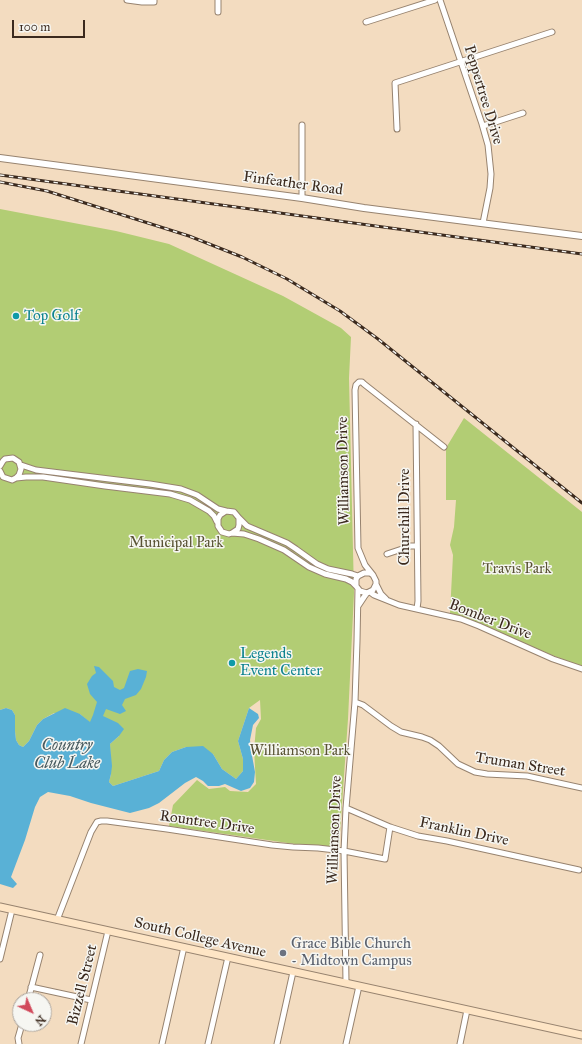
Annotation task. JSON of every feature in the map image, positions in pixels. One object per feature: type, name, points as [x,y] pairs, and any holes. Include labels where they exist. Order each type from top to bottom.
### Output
[{"type":"main road","name":"South College Avenue","points":[[0,908],[582,1035]]},
{"type":"street","points":[[127,0],[142,2],[154,1]]},
{"type":"street","points":[[218,0],[218,12]]},
{"type":"street","points":[[366,22],[435,0]]},
{"type":"street","name":"Peppertree Drive","points":[[440,0],[488,145],[491,174],[490,188],[483,223]]},
{"type":"street","points":[[397,129],[395,82],[552,32]]},
{"type":"street","points":[[482,126],[523,113]]},
{"type":"street","points":[[302,125],[302,198]]},
{"type":"street","name":"Finfeather Road","points":[[0,158],[302,198],[364,208],[582,236]]},
{"type":"street","name":"Williamson Drive","points":[[373,575],[361,559],[358,548],[356,385],[359,382],[362,382],[416,424]]},
{"type":"street","points":[[416,424],[444,447]]},
{"type":"street","name":"Churchill Drive","points":[[416,424],[417,609]]},
{"type":"street","points":[[1,463],[6,459],[13,458],[21,465],[36,470],[181,489],[197,495],[218,509],[226,512],[234,512],[247,526],[287,543],[317,564],[328,569],[359,575],[367,572],[373,575],[381,594],[387,600]]},
{"type":"street","points":[[16,478],[21,472],[21,465]]},
{"type":"street","points":[[0,472],[3,477],[9,480],[26,476],[43,477],[170,494],[190,500],[209,511],[214,516],[219,529],[222,532],[244,534],[266,542],[284,550],[309,568],[346,579],[352,582],[360,591],[369,593]]},
{"type":"street","points":[[217,522],[220,515],[226,512]]},
{"type":"street","points":[[232,533],[238,529],[240,522],[239,518]]},
{"type":"street","points":[[388,554],[411,546],[417,546]]},
{"type":"street","name":"Williamson Drive","points":[[359,575],[361,559]]},
{"type":"street","points":[[357,588],[356,583],[359,575]]},
{"type":"street","points":[[358,607],[373,590],[376,584]]},
{"type":"street","name":"Williamson Drive","points":[[346,983],[344,851],[355,702],[358,607],[357,588]]},
{"type":"street","name":"Bomber Drive","points":[[369,593],[399,605],[461,619],[582,669]]},
{"type":"street","name":"Truman Street","points":[[355,702],[363,705],[401,732],[430,740],[439,746],[458,764],[475,772],[527,776],[582,788]]},
{"type":"street","name":"Franklin Drive","points":[[346,808],[390,827],[418,836],[579,870]]},
{"type":"street","name":"Rountree Drive","points":[[57,920],[91,832],[97,822],[106,821],[167,829],[272,845],[344,851],[385,859],[390,827]]},
{"type":"street","points":[[0,959],[12,910]]},
{"type":"street","name":"Bizzell Street","points":[[81,1044],[108,931]]},
{"type":"street","points":[[162,1044],[184,948]]},
{"type":"street","points":[[30,992],[40,955]]},
{"type":"street","points":[[208,1044],[228,957]]},
{"type":"street","points":[[277,1044],[293,972]]},
{"type":"street","points":[[346,1044],[359,986]]},
{"type":"street","points":[[31,987],[92,1000]]},
{"type":"street","points":[[460,1044],[467,1010]]},
{"type":"street","points":[[19,1044],[18,1038],[20,1032]]},
{"type":"green space","name":"Municipal Park","points":[[0,209],[116,231],[169,244],[283,296],[341,328],[351,337],[349,378],[354,593],[348,719],[339,847],[295,844],[169,826],[173,805],[197,780],[209,789],[225,787],[230,791],[248,792],[256,784],[254,750],[256,728],[261,719],[260,700],[249,708],[238,741],[243,759],[243,771],[236,779],[222,769],[213,754],[186,747],[172,752],[164,760],[159,771],[113,786],[109,782],[111,774],[110,744],[119,736],[89,722],[80,714],[54,713],[43,719],[37,725],[29,741],[23,747],[19,745],[16,740],[15,715],[12,710],[6,708],[0,710]]},
{"type":"green space","name":"Travis Park","points":[[464,418],[582,512],[582,667],[450,613],[453,555],[450,545],[454,527],[456,500],[446,500],[446,448]]},
{"type":"water","name":"Country Club Lake","points":[[94,666],[99,667],[113,681],[114,687],[120,690],[124,688],[130,671],[138,669],[147,671],[141,689],[136,695],[125,699],[122,705],[126,711],[120,714],[106,709],[103,716],[118,723],[124,729],[110,744],[112,766],[109,782],[113,786],[159,771],[164,760],[172,752],[186,747],[203,746],[213,754],[222,769],[236,779],[243,771],[243,759],[238,741],[249,708],[258,714],[259,718],[253,725],[250,740],[255,772],[254,782],[250,788],[241,791],[225,784],[219,786],[208,786],[196,777],[185,783],[159,803],[149,808],[130,813],[70,796],[48,792],[40,797],[35,807],[25,840],[11,877],[17,884],[13,888],[0,884],[0,710],[6,708],[12,710],[15,715],[16,740],[19,745],[23,747],[29,741],[37,725],[43,719],[65,708],[80,714],[90,722],[97,702],[90,694],[87,684],[96,673]]},
{"type":"railway","points":[[0,175],[582,254]]},
{"type":"railway","points":[[0,182],[47,191],[189,236],[242,257],[287,279],[340,311],[378,339],[582,503]]},
{"type":"place","name":"Top Golf","points":[[16,316]]},
{"type":"place","name":"Legends Event Center","points":[[232,663]]},
{"type":"place","name":"Grace Bible Church - Midtown Campus","points":[[283,953]]},
{"type":"park label","name":"Williamson Park","points":[[300,751]]}]
